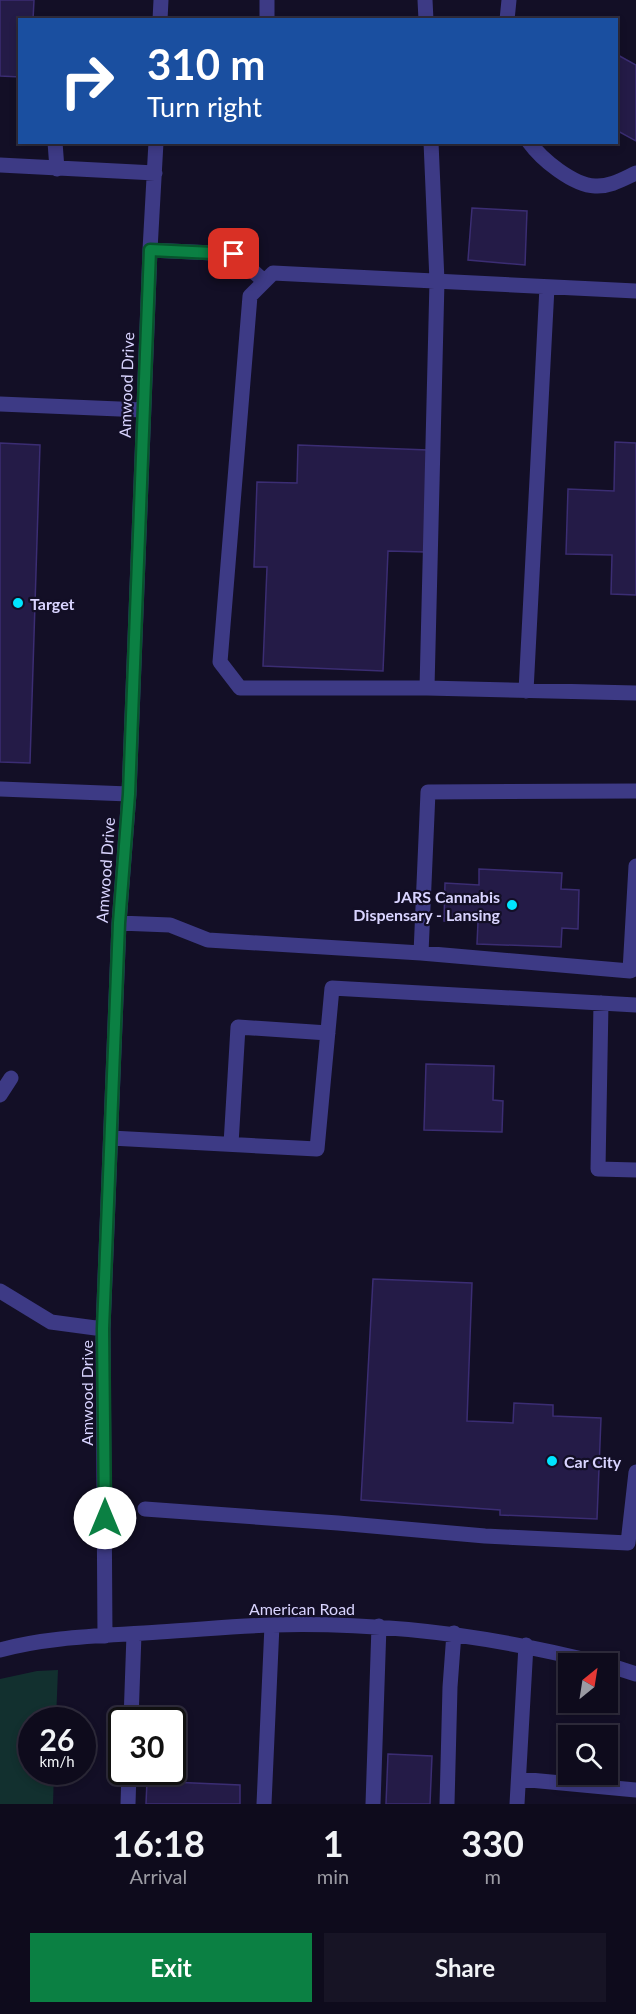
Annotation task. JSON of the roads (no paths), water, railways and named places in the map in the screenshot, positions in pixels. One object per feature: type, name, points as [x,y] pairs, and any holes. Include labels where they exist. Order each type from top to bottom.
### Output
[{"type":"street","points":[[160,0],[160,18]]},
{"type":"street","points":[[267,0],[267,18]]},
{"type":"street","points":[[425,0],[426,18]]},
{"type":"street","points":[[507,18],[509,0]]},
{"type":"street","points":[[55,144],[57,169]]},
{"type":"street","name":"Amwood Drive","points":[[105,1636],[103,1329],[119,923],[129,794],[143,410],[156,144]]},
{"type":"street","points":[[427,688],[437,281],[431,144]]},
{"type":"street","points":[[530,144],[535,151],[576,181],[595,186],[615,183],[636,173]]},
{"type":"street","points":[[0,165],[155,173]]},
{"type":"street","points":[[150,250],[234,254],[264,281]]},
{"type":"street","points":[[636,291],[273,273],[264,281],[250,296],[220,662],[240,688],[427,688],[636,693]]},
{"type":"street","points":[[526,691],[547,286]]},
{"type":"street","points":[[0,404],[143,410]]},
{"type":"street","points":[[0,789],[129,794]]},
{"type":"street","points":[[421,953],[428,792],[636,791]]},
{"type":"street","points":[[119,923],[170,924],[207,940],[633,969],[636,866]]},
{"type":"street","points":[[111,1138],[317,1149],[332,988],[636,1005]]},
{"type":"street","points":[[602,1003],[598,1169],[636,1170]]},
{"type":"street","points":[[231,1144],[238,1028],[328,1033]]},
{"type":"street","points":[[0,1095],[11,1078]]},
{"type":"street","points":[[0,1291],[51,1322],[103,1329]]},
{"type":"street","points":[[145,1509],[485,1536],[628,1543],[636,1472]]},
{"type":"street","points":[[264,1804],[272,1625]]},
{"type":"street","name":"American Road","points":[[0,1650],[29,1643],[105,1636],[272,1625],[379,1626],[454,1634],[558,1654]]},
{"type":"street","points":[[372,1804],[379,1626]]},
{"type":"street","points":[[131,1707],[134,1634]]},
{"type":"street","points":[[447,1804],[454,1634]]},
{"type":"street","points":[[517,1804],[526,1646]]},
{"type":"street","points":[[618,1668],[636,1674]]},
{"type":"street","points":[[519,1779],[636,1790]]},
{"type":"street","points":[[128,1804],[129,1785]]},
{"type":"place","name":"Target","points":[[18,603]]},
{"type":"place","name":"JARS Cannabis Dispensary - Lansing","points":[[512,905]]},
{"type":"place","name":"Car City","points":[[552,1461]]}]
